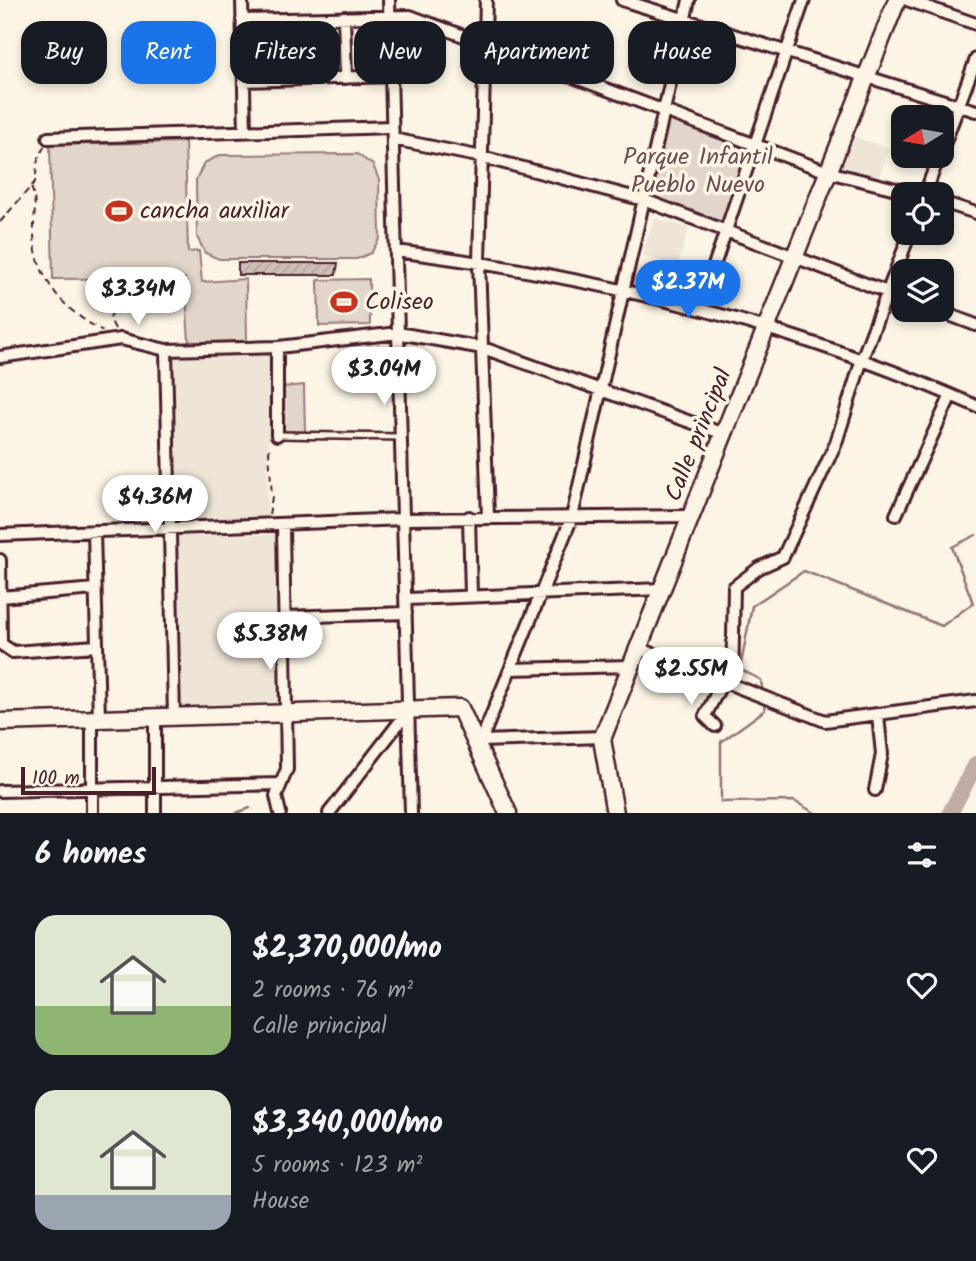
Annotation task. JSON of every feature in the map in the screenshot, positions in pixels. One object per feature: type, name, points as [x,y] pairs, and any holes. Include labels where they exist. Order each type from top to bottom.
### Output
[{"type":"main road","name":"Calle principal","points":[[615,813],[608,787],[603,737],[897,0]]},
{"type":"main road","points":[[0,722],[460,708],[479,743],[508,813]]},
{"type":"street","points":[[242,0],[242,20],[410,16],[460,35]]},
{"type":"street","points":[[389,0],[389,21]]},
{"type":"street","points":[[486,0],[486,21]]},
{"type":"street","points":[[622,0],[976,111]]},
{"type":"street","points":[[603,737],[479,743],[572,517],[603,388],[622,288],[690,0]]},
{"type":"street","points":[[700,307],[804,0]]},
{"type":"street","points":[[907,0],[976,24]]},
{"type":"street","points":[[344,17],[346,78]]},
{"type":"street","points":[[954,117],[976,59]]},
{"type":"street","points":[[340,78],[354,78]]},
{"type":"street","points":[[244,84],[245,131]]},
{"type":"street","points":[[391,84],[411,813]]},
{"type":"street","points":[[484,84],[479,262],[488,517]]},
{"type":"street","points":[[589,84],[828,172],[891,188]]},
{"type":"street","points":[[48,138],[393,127]]},
{"type":"street","points":[[393,139],[482,157],[644,200],[891,293]]},
{"type":"street","points":[[954,206],[976,213]]},
{"type":"street","points":[[715,726],[705,716],[727,682],[734,587],[759,568],[783,557],[836,443],[862,359],[906,245]]},
{"type":"street","points":[[396,251],[479,262],[622,288],[700,307],[862,359],[976,406]]},
{"type":"street","points":[[954,317],[976,325]]},
{"type":"street","points":[[0,357],[121,340],[166,350],[277,346],[398,333],[482,348],[603,388],[724,434]]},
{"type":"street","points":[[277,346],[277,435]]},
{"type":"street","points":[[166,350],[174,717]]},
{"type":"street","points":[[895,515],[951,395]]},
{"type":"street","points":[[0,535],[468,517],[691,516]]},
{"type":"street","points":[[468,517],[471,595]]},
{"type":"street","points":[[279,813],[276,796],[287,769],[283,526]]},
{"type":"street","points":[[92,813],[96,719],[94,531]]},
{"type":"street","points":[[0,560],[1,644],[13,652],[96,646]]},
{"type":"street","points":[[1,597],[95,589]]},
{"type":"street","points":[[407,599],[662,589]]},
{"type":"street","points":[[284,617],[406,613]]},
{"type":"street","points":[[638,648],[825,721],[976,701]]},
{"type":"street","points":[[511,669],[631,666]]},
{"type":"street","points":[[329,813],[408,710]]},
{"type":"street","points":[[875,790],[882,754],[878,716]]},
{"type":"street","points":[[155,717],[155,813]]},
{"type":"street","points":[[0,792],[281,784]]},
{"type":"lane","points":[[277,435],[401,437]]},
{"type":"path","points":[[0,222],[31,187],[48,138]]},
{"type":"path","points":[[31,187],[35,196],[34,235],[47,284],[66,306],[100,330],[121,340]]},
{"type":"path","points":[[121,285],[110,319],[121,340]]},
{"type":"path","points":[[270,526],[269,451],[277,435]]},
{"type":"shaded area","points":[[848,135],[890,148],[878,179],[836,165]]},
{"type":"shaded area","points":[[654,218],[689,228],[677,266],[642,255]]},
{"type":"shaded area","points":[[271,353],[267,518],[178,520],[174,357]]},
{"type":"shaded area","points":[[275,534],[278,706],[182,709],[178,536]]},
{"type":"green space","name":"Parque Infantil Pueblo Nuevo","points":[[664,112],[755,143],[726,231],[644,200]]},
{"type":"green space","name":"cancha auxiliar","points":[[185,142],[188,252],[199,251],[202,282],[246,279],[247,341],[189,343],[185,278],[53,279],[50,145]]},
{"type":"green space","points":[[357,154],[373,165],[379,180],[380,238],[371,253],[357,259],[219,259],[205,253],[197,237],[196,180],[204,163],[220,155]]},
{"type":"green space","name":"Coliseo","points":[[369,279],[370,325],[319,326],[318,280]]},
{"type":"green space","points":[[304,385],[305,432],[282,432],[283,387]]},
{"type":"building","points":[[238,263],[338,263],[336,275],[238,275]]},
{"type":"waterway","points":[[763,694],[761,680],[740,669],[752,606],[804,571],[942,626],[973,603],[952,547],[976,535]]},
{"type":"waterway","points":[[763,700],[765,710],[721,742],[721,802],[794,801],[815,813]]},
{"type":"waterway","points":[[950,813],[976,764]]},
{"type":"waterway","points":[[236,813],[250,808]]},
{"type":"place","name":"cancha auxiliar","points":[[119,211]]},
{"type":"place","name":"Coliseo","points":[[344,302]]}]
